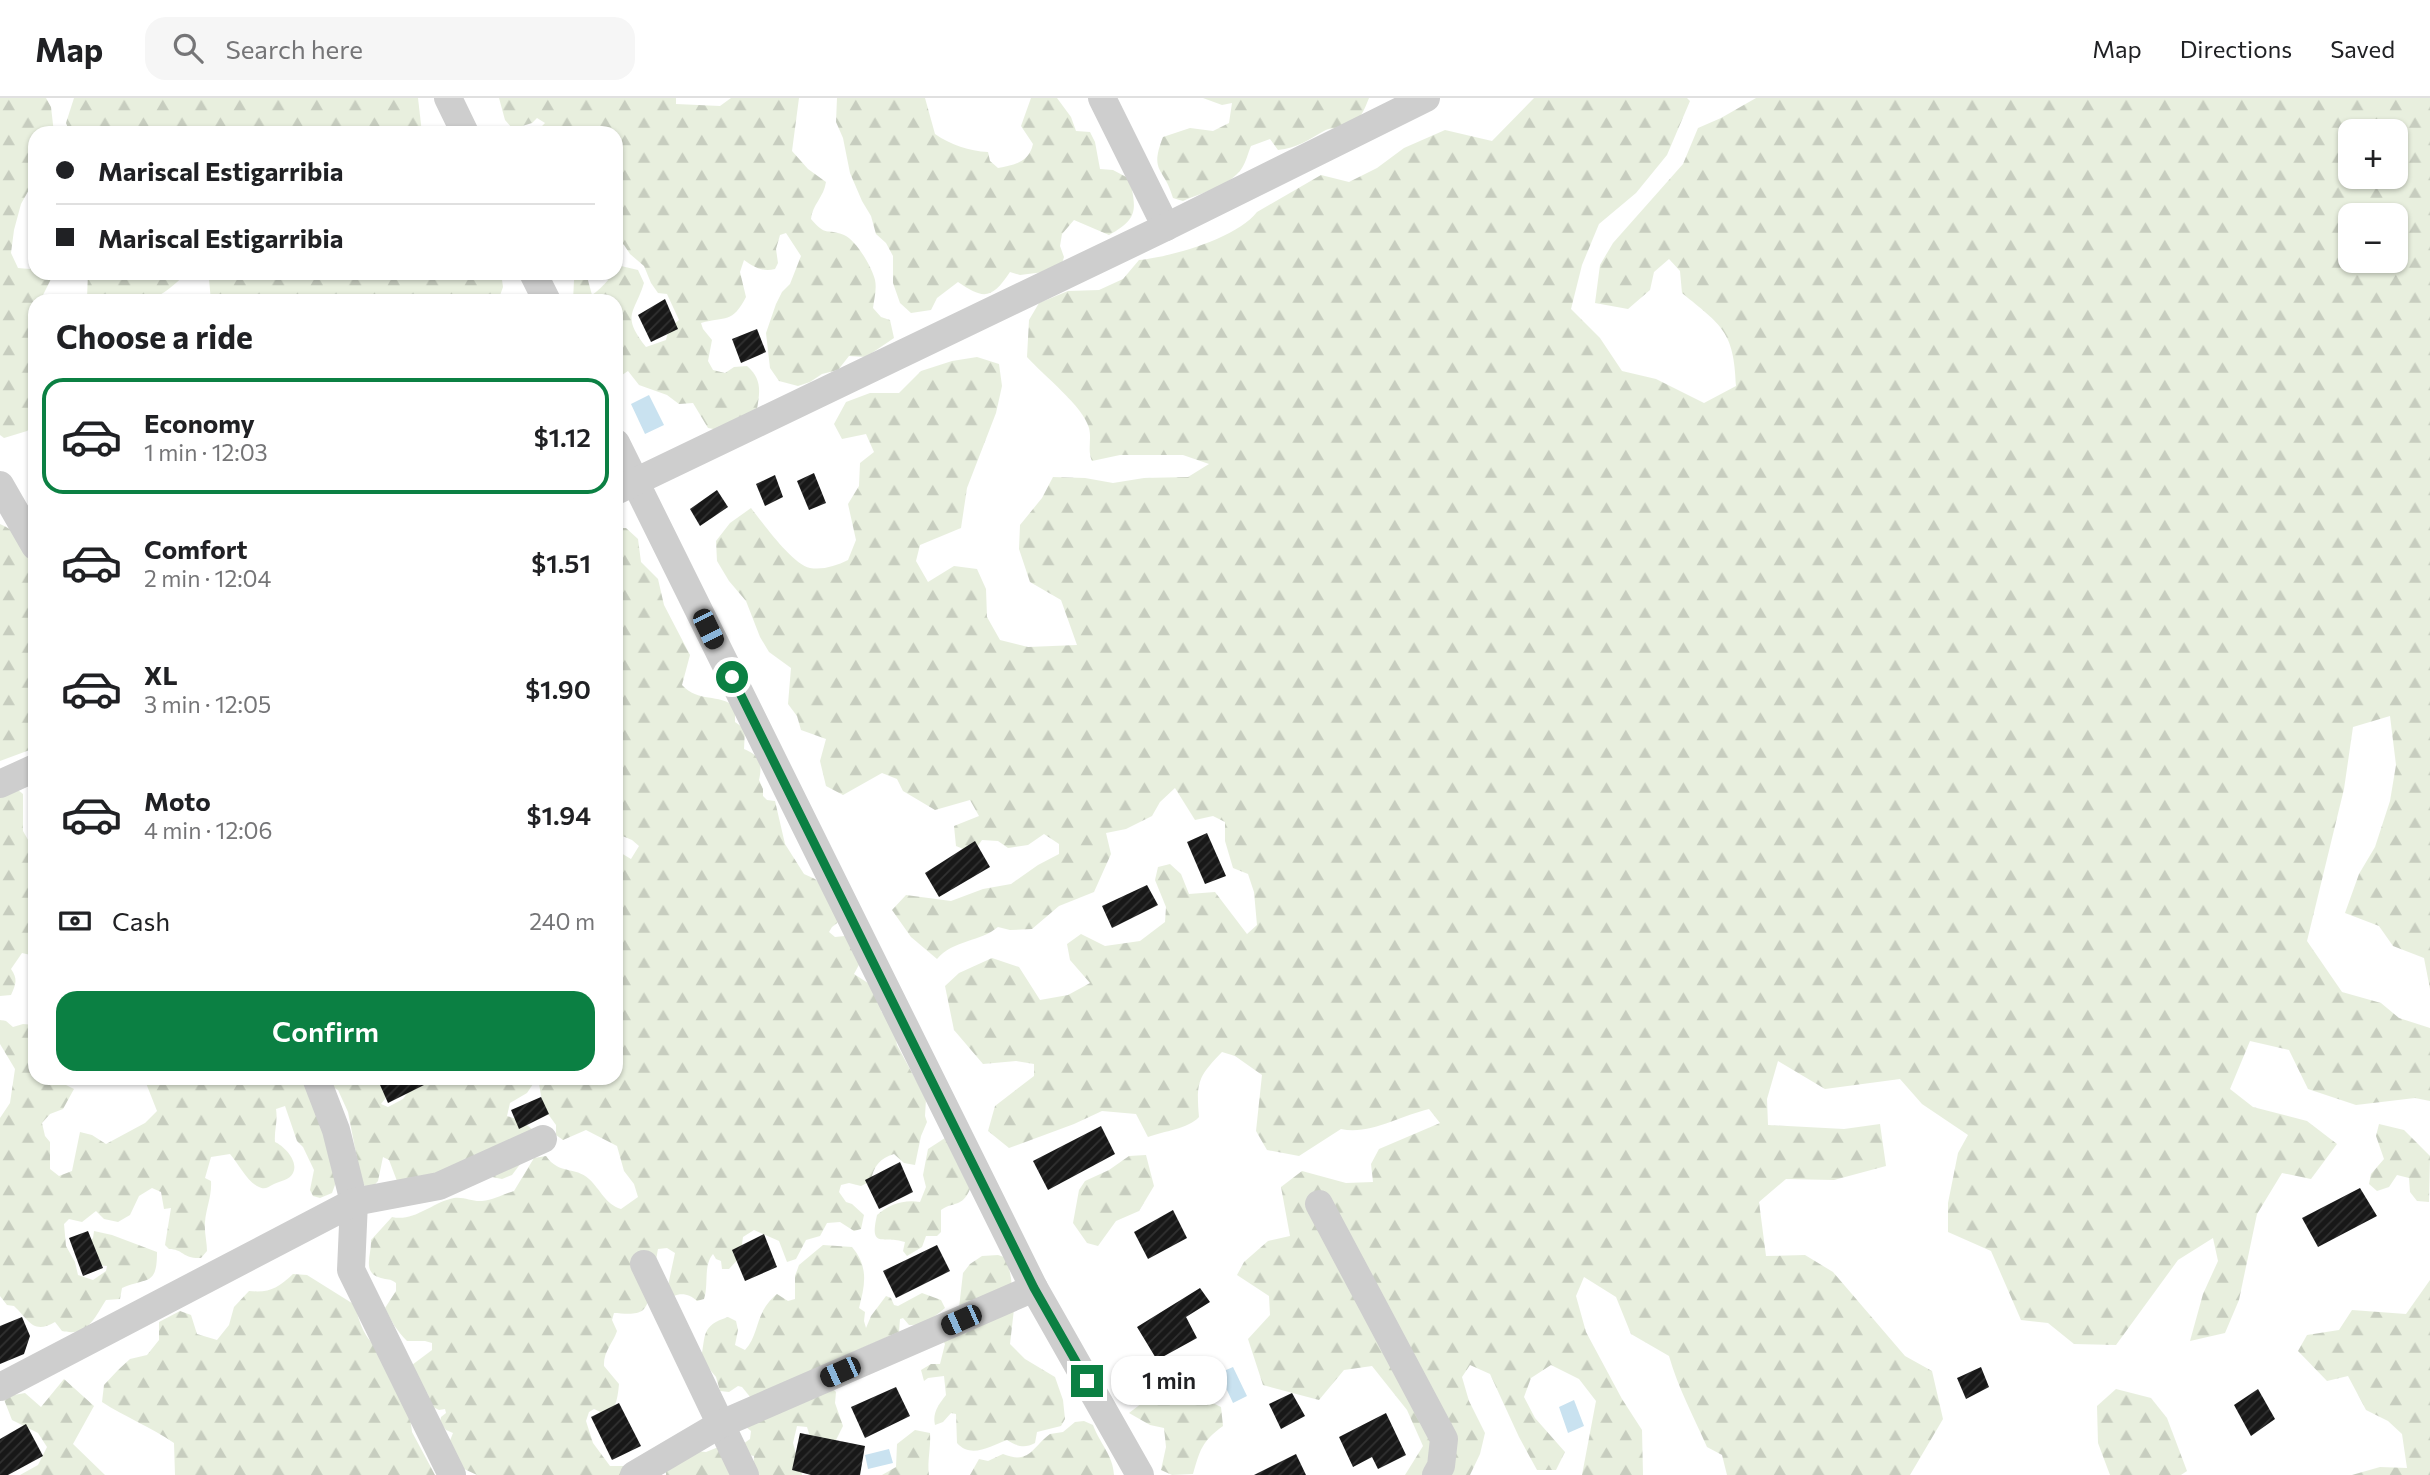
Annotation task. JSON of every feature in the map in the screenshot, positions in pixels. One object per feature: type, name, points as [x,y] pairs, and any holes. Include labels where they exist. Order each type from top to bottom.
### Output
[{"type":"street","points":[[448,98],[462,126]]},
{"type":"street","points":[[1102,98],[1166,227]]},
{"type":"street","points":[[1140,1475],[1034,1288],[626,487],[1166,227],[1408,102]]},
{"type":"street","points":[[0,485],[28,534]]},
{"type":"street","points":[[0,785],[28,771]]},
{"type":"street","points":[[319,1085],[337,1130],[355,1202],[351,1270],[452,1475]]},
{"type":"street","points":[[0,1387],[355,1202],[439,1186],[543,1139]]},
{"type":"street","points":[[1319,1204],[1444,1439],[1441,1466],[1436,1475]]},
{"type":"street","points":[[644,1264],[745,1475]]},
{"type":"street","points":[[634,1475],[719,1425],[1034,1288]]},
{"type":"green space","points":[[0,98],[46,98],[51,107],[53,126],[28,126],[28,192],[21,204],[11,253],[18,268],[28,269],[28,280],[50,280],[44,294],[28,294],[28,430],[4,438],[0,435]]},
{"type":"green space","points":[[74,98],[418,98],[421,126],[67,126]]},
{"type":"green space","points":[[499,98],[676,98],[676,104],[720,106],[731,98],[799,98],[792,151],[808,169],[826,182],[811,219],[823,230],[849,238],[863,254],[875,280],[873,308],[881,317],[890,320],[894,338],[866,357],[849,356],[838,370],[822,374],[810,382],[798,386],[779,381],[770,368],[766,333],[776,304],[790,284],[801,256],[786,233],[780,235],[775,269],[758,268],[744,260],[740,272],[746,297],[741,306],[728,318],[701,323],[712,340],[708,361],[713,370],[725,373],[734,367],[747,366],[758,381],[759,391],[757,409],[719,430],[708,428],[693,403],[679,404],[667,395],[639,385],[628,371],[623,374],[623,294],[593,294],[608,280],[623,280],[623,266],[638,270],[644,283],[632,321],[646,347],[666,340],[669,328],[679,320],[667,294],[658,293],[644,266],[623,244],[623,126],[542,126],[545,123],[537,118],[522,126],[510,126],[505,120]]},
{"type":"green space","points":[[837,98],[925,98],[935,134],[960,147],[988,152],[990,161],[998,168],[1020,162],[1031,150],[1033,144],[1021,126],[1031,98],[1057,98],[1071,117],[1076,131],[1090,132],[1095,142],[1100,169],[1113,170],[1130,179],[1133,212],[1126,223],[1109,235],[1074,220],[1062,234],[1060,246],[1064,257],[1060,270],[1020,275],[1010,272],[998,287],[987,294],[975,292],[958,282],[937,298],[931,310],[911,313],[900,303],[893,283],[893,256],[886,243],[876,234],[871,216],[850,173],[843,138],[836,122]]},
{"type":"green space","points":[[1203,98],[1369,98],[1359,118],[1351,125],[1328,129],[1285,149],[1278,150],[1270,139],[1251,146],[1237,175],[1215,188],[1183,201],[1173,198],[1159,169],[1157,157],[1163,137],[1190,128],[1213,131],[1229,123],[1232,103],[1222,105]]},
{"type":"green space","points":[[1534,98],[1687,98],[1690,101],[1667,155],[1636,193],[1599,224],[1582,265],[1571,309],[1600,338],[1622,371],[1656,379],[1704,403],[1736,386],[1735,368],[1729,341],[1723,331],[1682,293],[1680,271],[1669,259],[1654,272],[1650,290],[1628,309],[1595,303],[1600,265],[1613,243],[1683,164],[1698,128],[1756,98],[2430,98],[2430,989],[2424,958],[2393,946],[2379,926],[2345,913],[2359,874],[2375,847],[2390,801],[2396,765],[2390,716],[2353,727],[2344,789],[2307,941],[2342,992],[2381,1003],[2399,1018],[2430,1028],[2430,1101],[2415,1098],[2356,1105],[2308,1089],[2289,1050],[2250,1041],[2230,1089],[2253,1107],[2307,1121],[2337,1144],[2311,1179],[2282,1173],[2257,1214],[2239,1300],[2225,1333],[2190,1341],[2203,1294],[2218,1261],[2213,1238],[2178,1260],[2116,1345],[2074,1344],[2048,1323],[2021,1320],[1991,1251],[1948,1232],[1948,1203],[1958,1153],[1968,1135],[1922,1104],[1900,1079],[1825,1089],[1778,1061],[1767,1099],[1768,1125],[1844,1129],[1880,1124],[1886,1166],[1834,1180],[1786,1179],[1759,1202],[1766,1256],[1805,1255],[1833,1272],[1905,1356],[1932,1371],[1943,1419],[1910,1475],[1727,1475],[1722,1455],[1707,1447],[1669,1356],[1631,1334],[1616,1297],[1584,1277],[1576,1296],[1586,1332],[1642,1430],[1643,1475],[1582,1475],[1596,1401],[1579,1379],[1551,1365],[1531,1378],[1524,1397],[1535,1418],[1565,1452],[1556,1470],[1537,1470],[1490,1374],[1470,1365],[1462,1377],[1469,1401],[1485,1433],[1480,1454],[1470,1475],[1405,1475],[1423,1446],[1407,1410],[1372,1366],[1344,1370],[1319,1400],[1263,1385],[1248,1339],[1270,1315],[1269,1296],[1237,1275],[1244,1262],[1268,1241],[1290,1236],[1281,1187],[1302,1171],[1346,1183],[1373,1182],[1371,1164],[1379,1149],[1440,1123],[1429,1109],[1374,1127],[1341,1129],[1299,1156],[1267,1150],[1256,1131],[1262,1075],[1235,1056],[1222,1052],[1200,1081],[1199,1117],[1182,1127],[1148,1137],[1136,1114],[1102,1111],[1009,1148],[988,1131],[995,1106],[1034,1076],[1034,1064],[1016,1061],[983,1064],[954,1030],[945,986],[959,973],[992,958],[1019,967],[1040,1000],[1068,995],[1090,983],[1070,960],[1067,944],[1081,934],[1105,946],[1140,941],[1165,922],[1166,907],[1155,880],[1158,867],[1170,864],[1181,874],[1189,894],[1215,892],[1247,934],[1257,925],[1254,892],[1248,874],[1233,868],[1225,841],[1225,822],[1213,816],[1195,820],[1175,788],[1160,802],[1152,816],[1126,829],[1106,833],[1111,854],[1094,892],[1059,906],[1032,929],[1010,930],[998,927],[951,948],[937,959],[911,937],[892,910],[906,895],[951,901],[983,889],[1011,884],[1059,854],[1059,844],[1044,834],[1028,845],[1008,848],[998,841],[982,840],[973,853],[956,846],[954,826],[979,816],[970,800],[935,810],[903,791],[897,779],[882,773],[843,795],[826,786],[820,761],[826,739],[801,730],[797,716],[788,704],[791,668],[769,652],[760,637],[746,601],[717,561],[716,541],[730,523],[751,508],[778,542],[803,565],[825,568],[848,560],[856,540],[848,504],[859,486],[860,463],[874,452],[866,434],[842,439],[834,424],[846,402],[870,393],[899,393],[921,371],[952,361],[977,357],[999,364],[1002,386],[996,413],[967,488],[961,528],[920,545],[916,561],[928,582],[954,566],[977,569],[986,589],[987,617],[1000,640],[1028,647],[1077,645],[1061,600],[1030,582],[1019,549],[1020,525],[1042,498],[1053,477],[1085,478],[1113,483],[1144,478],[1188,477],[1209,464],[1183,455],[1120,455],[1092,461],[1090,432],[1086,420],[1027,357],[1029,320],[1039,303],[1068,291],[1099,290],[1123,279],[1139,260],[1203,245],[1235,230],[1257,212],[1321,175],[1349,182],[1377,168],[1404,148],[1445,130],[1492,141]]},
{"type":"green space","points":[[88,280],[179,280],[161,294],[87,294]]},
{"type":"green space","points":[[209,280],[502,280],[503,287],[500,294],[210,294]]},
{"type":"green space","points":[[574,280],[588,280],[592,294],[573,294]]},
{"type":"green space","points":[[0,524],[17,535],[28,550],[28,751],[0,761]]},
{"type":"green space","points":[[623,528],[638,539],[641,562],[658,579],[664,605],[690,655],[682,685],[695,694],[722,700],[735,707],[735,722],[745,729],[744,749],[759,760],[759,780],[763,796],[767,800],[775,801],[785,844],[804,874],[826,889],[841,920],[829,932],[835,937],[845,936],[861,961],[854,974],[871,985],[881,1005],[881,1011],[894,1028],[897,1045],[926,1099],[927,1122],[915,1165],[904,1163],[894,1154],[878,1164],[871,1181],[861,1186],[849,1183],[841,1185],[839,1192],[846,1202],[864,1215],[861,1229],[854,1231],[840,1222],[827,1223],[820,1236],[806,1240],[796,1259],[787,1262],[779,1241],[754,1230],[743,1237],[740,1257],[729,1269],[722,1269],[721,1261],[713,1254],[708,1264],[704,1299],[697,1301],[686,1295],[674,1296],[667,1290],[675,1253],[667,1248],[658,1249],[651,1290],[643,1310],[629,1314],[614,1313],[612,1320],[617,1331],[604,1366],[619,1384],[615,1405],[607,1415],[594,1409],[589,1412],[586,1421],[593,1443],[610,1466],[624,1466],[631,1475],[477,1475],[462,1468],[449,1443],[453,1433],[446,1430],[440,1422],[446,1413],[445,1409],[439,1410],[429,1405],[428,1394],[416,1387],[409,1408],[412,1432],[435,1475],[175,1475],[174,1443],[102,1402],[104,1385],[130,1359],[147,1355],[159,1340],[159,1322],[180,1311],[191,1315],[197,1334],[217,1340],[229,1325],[234,1307],[249,1291],[273,1288],[293,1274],[307,1275],[355,1305],[363,1330],[381,1350],[412,1365],[432,1350],[432,1343],[407,1341],[400,1333],[385,1308],[396,1291],[396,1283],[375,1276],[369,1267],[371,1240],[392,1217],[415,1215],[454,1198],[482,1201],[514,1191],[534,1158],[546,1156],[556,1166],[584,1175],[616,1207],[621,1209],[638,1197],[634,1184],[624,1171],[617,1146],[586,1130],[563,1140],[556,1135],[556,1125],[543,1107],[539,1085],[623,1085],[623,854],[631,859],[639,846],[623,836]]},
{"type":"green space","points":[[13,786],[23,794],[23,831],[28,840],[28,954],[22,953],[11,969],[16,982],[11,995],[0,996],[0,789]]},
{"type":"green space","points":[[0,1020],[13,1027],[28,1024],[28,1085],[66,1085],[74,1089],[63,1109],[50,1114],[42,1123],[45,1136],[50,1142],[50,1169],[59,1176],[72,1171],[80,1132],[92,1135],[106,1144],[145,1123],[157,1111],[147,1085],[312,1085],[324,1114],[338,1177],[332,1193],[320,1198],[313,1196],[310,1190],[314,1170],[303,1147],[297,1141],[285,1106],[276,1109],[275,1142],[286,1150],[292,1159],[293,1173],[285,1180],[261,1188],[251,1181],[230,1154],[211,1157],[205,1178],[211,1181],[205,1225],[207,1251],[201,1258],[190,1257],[165,1245],[171,1208],[164,1209],[161,1192],[152,1188],[139,1196],[130,1215],[118,1222],[104,1219],[96,1211],[82,1222],[69,1219],[64,1224],[66,1246],[75,1262],[78,1275],[93,1280],[106,1271],[107,1266],[97,1265],[88,1244],[94,1231],[157,1252],[155,1270],[149,1279],[122,1288],[120,1299],[106,1300],[84,1329],[62,1331],[55,1322],[48,1326],[36,1326],[14,1306],[7,1305],[0,1296],[0,1118],[10,1103],[15,1069],[0,1044]]},
{"type":"green space","points":[[329,1085],[384,1085],[388,1095],[381,1104],[388,1107],[403,1099],[413,1085],[532,1085],[527,1093],[510,1103],[507,1116],[522,1121],[533,1130],[524,1159],[512,1175],[502,1179],[457,1170],[397,1181],[389,1160],[383,1157],[378,1181],[368,1192],[361,1179],[348,1112],[338,1090]]},
{"type":"green space","points":[[2379,1124],[2404,1130],[2430,1156],[2429,1202],[2417,1201],[2410,1192],[2409,1178],[2397,1175],[2389,1187],[2377,1191],[2369,1184],[2371,1174],[2384,1159],[2376,1136]]},
{"type":"green space","points":[[945,1138],[970,1189],[961,1202],[941,1210],[941,1232],[937,1236],[926,1236],[922,1247],[907,1256],[903,1251],[905,1242],[877,1237],[877,1215],[897,1203],[920,1202],[926,1187],[923,1175],[928,1149]]},
{"type":"green space","points":[[1146,1155],[1154,1186],[1139,1211],[1116,1221],[1098,1246],[1087,1243],[1073,1223],[1079,1190],[1085,1181],[1109,1170],[1129,1156]]},
{"type":"green space","points":[[823,1245],[852,1247],[857,1254],[864,1276],[859,1308],[865,1312],[866,1328],[871,1316],[886,1296],[898,1306],[922,1293],[941,1300],[945,1308],[919,1324],[909,1325],[903,1318],[900,1319],[899,1332],[839,1358],[830,1386],[836,1392],[835,1403],[843,1426],[834,1444],[811,1440],[807,1427],[797,1426],[793,1443],[802,1475],[753,1475],[754,1456],[749,1455],[743,1444],[750,1439],[751,1431],[746,1427],[751,1398],[738,1386],[729,1392],[720,1391],[716,1377],[701,1359],[706,1332],[713,1324],[728,1317],[736,1321],[738,1330],[735,1345],[745,1350],[770,1301],[777,1294],[788,1301],[795,1299],[795,1276],[799,1265]]},
{"type":"green space","points":[[998,1255],[1007,1258],[1011,1278],[1014,1309],[1010,1344],[1025,1359],[1055,1377],[1063,1400],[1065,1419],[1061,1426],[1037,1432],[1035,1443],[1031,1445],[1021,1446],[1007,1440],[975,1451],[963,1448],[957,1443],[956,1414],[951,1413],[943,1422],[935,1425],[935,1413],[946,1395],[944,1376],[924,1381],[921,1370],[931,1364],[940,1364],[945,1344],[941,1338],[959,1308],[963,1273],[982,1256]]},
{"type":"green space","points":[[2430,1280],[2430,1475],[2352,1475],[2380,1467],[2407,1468],[2402,1434],[2388,1421],[2366,1410],[2348,1376],[2327,1381],[2298,1351],[2307,1335],[2339,1330],[2352,1310],[2406,1314]]},
{"type":"green space","points":[[64,1379],[94,1406],[73,1444],[105,1475],[20,1475],[38,1465],[47,1447],[38,1433],[12,1420],[3,1397],[25,1393],[41,1407]]},
{"type":"green space","points":[[1190,1379],[1198,1396],[1221,1407],[1223,1426],[1210,1436],[1203,1447],[1193,1474],[1172,1475],[1161,1470],[1166,1447],[1164,1428],[1150,1425],[1129,1413],[1146,1400]]},
{"type":"green space","points":[[2116,1389],[2151,1398],[2167,1418],[2187,1471],[2181,1475],[2110,1475],[2098,1443],[2097,1406]]},
{"type":"green space","points":[[1084,1421],[1093,1425],[1109,1455],[1114,1475],[970,1475],[979,1459],[988,1461],[1003,1454],[1012,1457],[1025,1456],[1050,1434],[1063,1432],[1075,1422]]},
{"type":"green space","points":[[915,1430],[930,1433],[929,1475],[882,1475],[896,1467],[897,1444]]},
{"type":"green space","points":[[726,1448],[745,1475],[666,1475],[666,1470],[694,1451],[706,1452]]},
{"type":"water","points":[[649,395],[664,425],[645,434],[631,404]]},
{"type":"water","points":[[1233,1367],[1247,1396],[1233,1403],[1219,1373]]},
{"type":"water","points":[[1574,1400],[1584,1426],[1568,1433],[1559,1407]]},
{"type":"water","points":[[889,1449],[893,1463],[868,1469],[865,1455]]},
{"type":"building","points":[[665,299],[678,329],[651,342],[638,315]]},
{"type":"building","points":[[757,329],[766,352],[741,363],[732,339]]},
{"type":"building","points":[[814,473],[826,503],[809,510],[797,481]]},
{"type":"building","points":[[775,475],[783,497],[765,506],[756,484]]},
{"type":"building","points":[[717,490],[728,507],[700,526],[690,509]]},
{"type":"building","points":[[1207,833],[1226,876],[1205,884],[1187,842]]},
{"type":"building","points":[[975,841],[990,867],[939,897],[925,873]]},
{"type":"building","points":[[1147,885],[1158,905],[1112,928],[1102,906]]},
{"type":"building","points":[[380,1085],[424,1085],[388,1103]]},
{"type":"building","points":[[541,1097],[549,1114],[519,1129],[511,1110]]},
{"type":"building","points":[[1101,1126],[1115,1154],[1048,1190],[1033,1161]]},
{"type":"building","points":[[900,1162],[913,1192],[879,1209],[865,1180]]},
{"type":"building","points":[[2360,1188],[2377,1216],[2318,1247],[2302,1218]]},
{"type":"building","points":[[1173,1210],[1187,1238],[1148,1259],[1134,1232]]},
{"type":"building","points":[[88,1231],[103,1268],[83,1276],[69,1238]]},
{"type":"building","points":[[764,1234],[777,1267],[745,1281],[732,1250]]},
{"type":"building","points":[[937,1245],[950,1271],[896,1298],[883,1271]]},
{"type":"building","points":[[1200,1288],[1210,1302],[1186,1317],[1197,1338],[1157,1360],[1137,1327]]},
{"type":"building","points":[[22,1317],[30,1336],[24,1354],[0,1364],[0,1326]]},
{"type":"building","points":[[1981,1367],[1989,1387],[1966,1399],[1957,1378]]},
{"type":"building","points":[[896,1387],[910,1416],[865,1438],[851,1407]]},
{"type":"building","points":[[2258,1389],[2275,1419],[2251,1436],[2234,1405]]},
{"type":"building","points":[[1292,1393],[1305,1416],[1281,1429],[1269,1404]]},
{"type":"building","points":[[619,1403],[641,1446],[612,1460],[591,1417]]},
{"type":"building","points":[[1386,1413],[1406,1455],[1378,1469],[1372,1457],[1353,1467],[1339,1437]]},
{"type":"building","points":[[26,1424],[43,1456],[8,1475],[0,1475],[0,1439]]},
{"type":"building","points":[[800,1433],[865,1446],[860,1475],[811,1475],[792,1470]]},
{"type":"building","points":[[1296,1454],[1306,1475],[1254,1475]]},
{"type":"route","points":[[732,677],[1034,1288],[1087,1381]]}]
